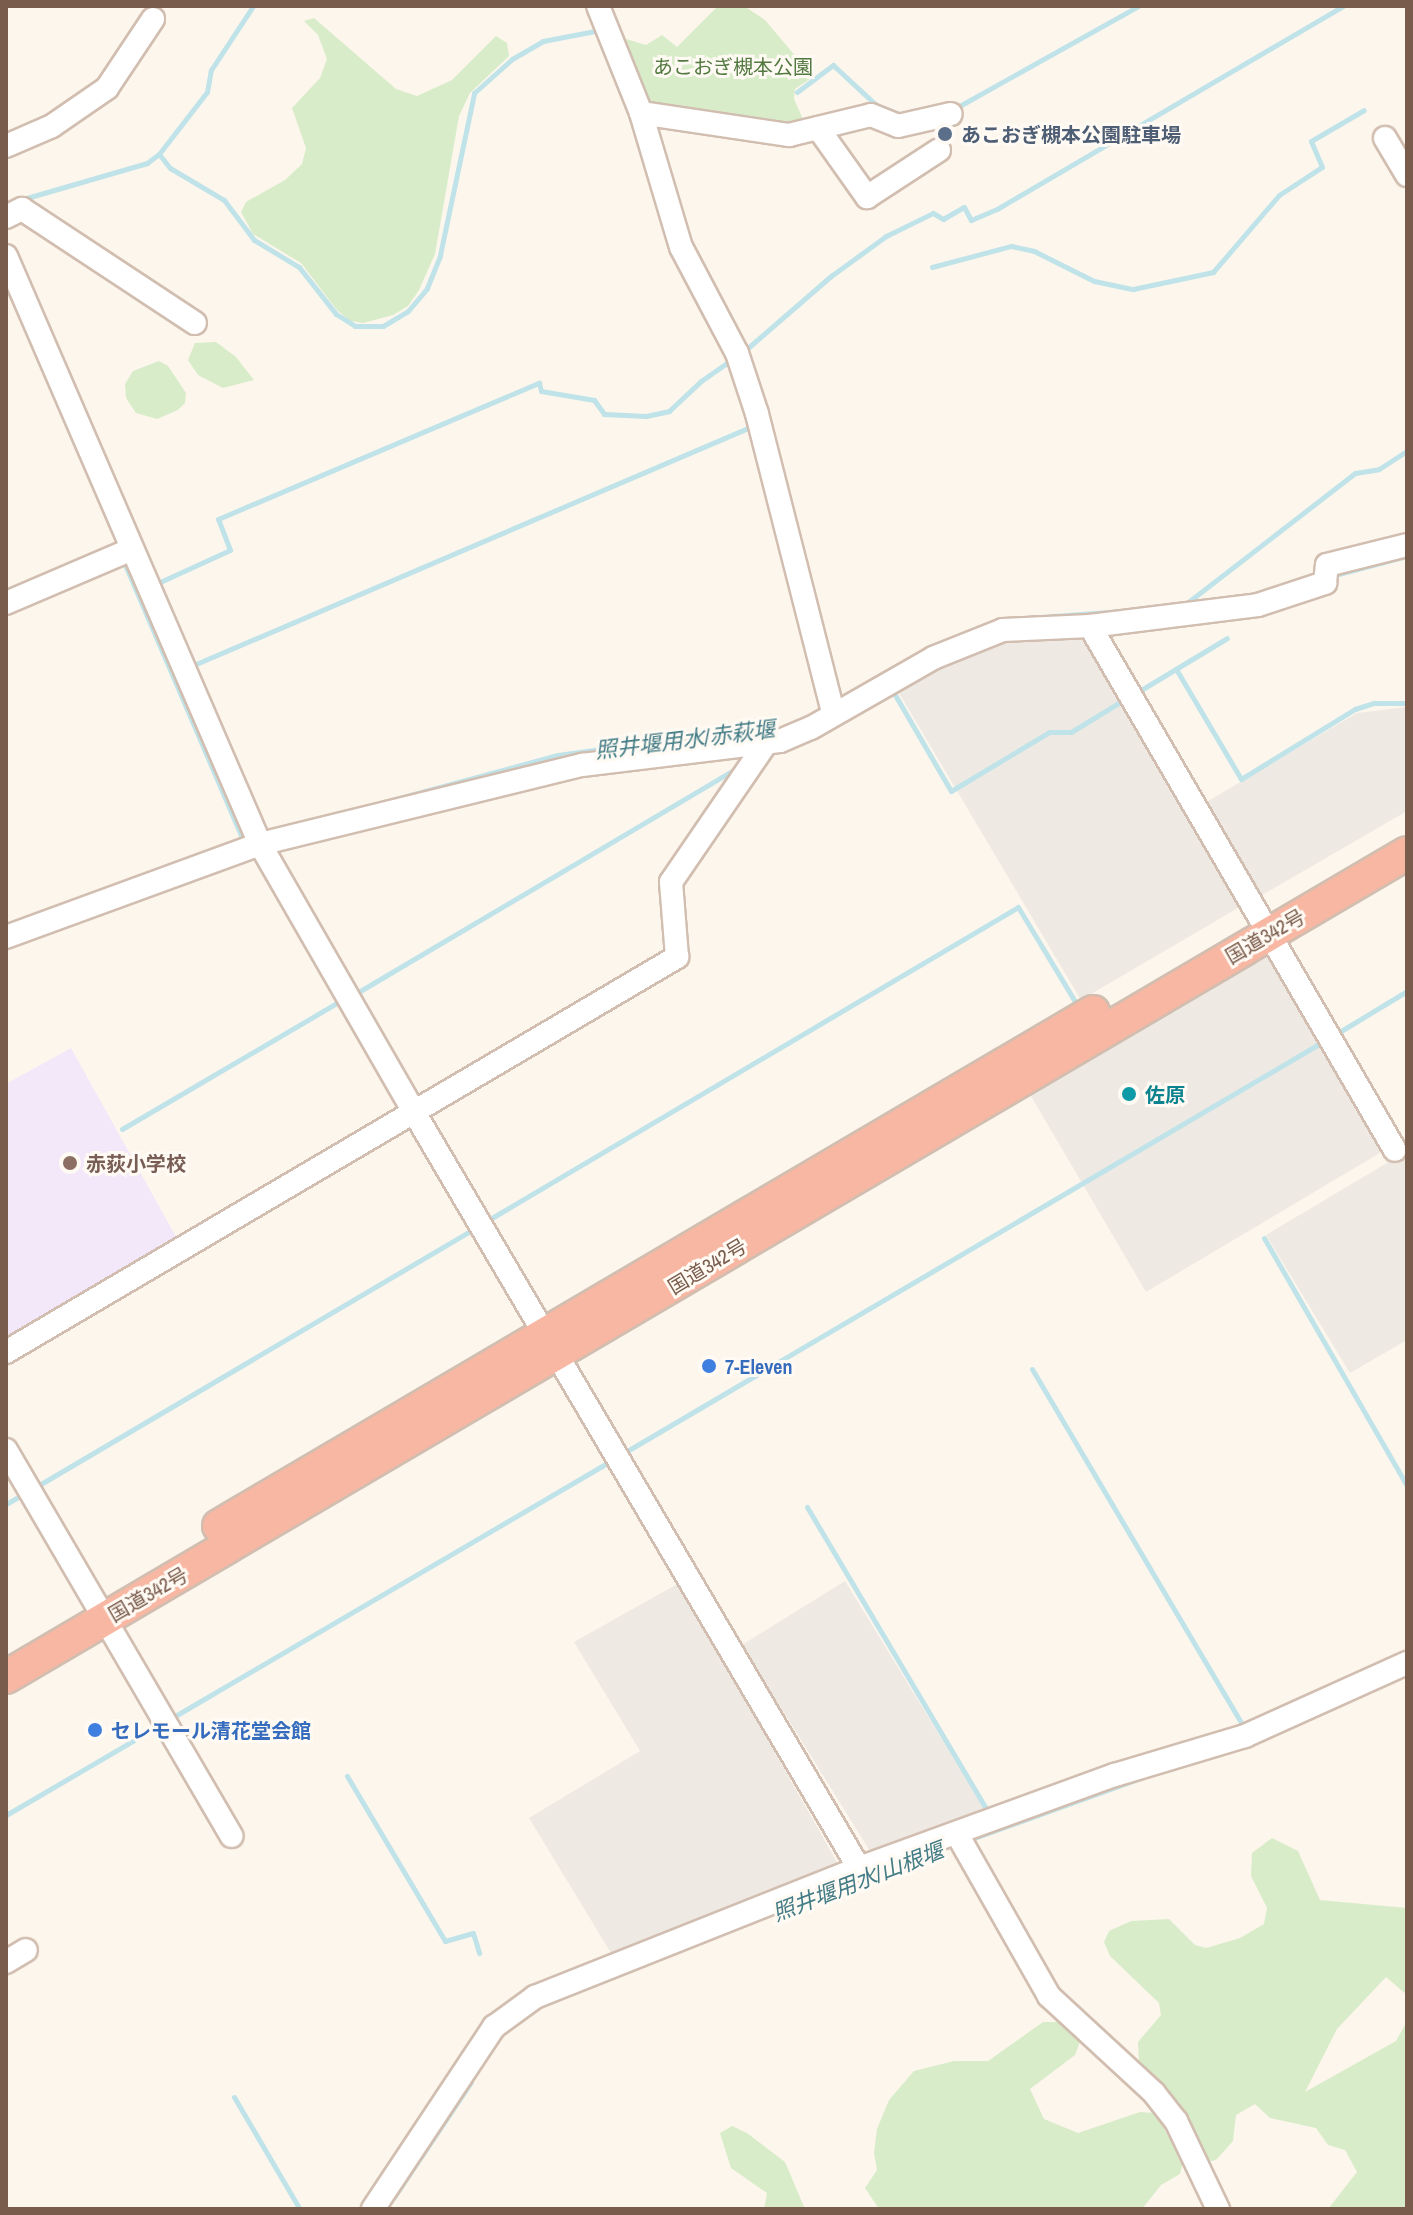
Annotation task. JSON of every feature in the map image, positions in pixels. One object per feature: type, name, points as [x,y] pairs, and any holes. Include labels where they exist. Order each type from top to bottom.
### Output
[{"type":"highway","name":"国道342号","points":[[6,1677],[99,1610],[1262,925],[1407,829]]},
{"type":"highway","name":"国道342号","points":[[1262,925],[1407,853]]},
{"type":"highway","name":"国道342号","points":[[6,1652],[99,1610]]},
{"type":"street","points":[[608,11],[681,247],[737,353],[757,414],[833,713]]},
{"type":"street","points":[[6,146],[52,126],[107,88],[153,19]]},
{"type":"street","points":[[641,113],[789,135],[871,115],[898,126],[951,114]]},
{"type":"street","points":[[818,128],[867,197],[939,150]]},
{"type":"street","points":[[1385,138],[1407,175]]},
{"type":"street","points":[[6,217],[22,209],[195,323]]},
{"type":"street","points":[[6,256],[260,844],[859,1868]]},
{"type":"street","points":[[6,937],[260,844],[582,765],[767,742],[811,728],[933,658],[1003,630],[1090,626],[1258,605],[1325,583],[1327,565],[1407,545]]},
{"type":"street","points":[[6,603],[132,549]]},
{"type":"street","points":[[1090,626],[1395,1150]]},
{"type":"street","points":[[6,1352],[677,957],[671,882],[767,742]]},
{"type":"street","points":[[6,1450],[232,1836]]},
{"type":"street","points":[[373,2209],[494,2027],[535,1997],[859,1868],[1115,1775],[1245,1736],[1407,1663]]},
{"type":"street","points":[[957,1834],[1049,1996],[1154,2093],[1176,2121],[1218,2209]]},
{"type":"street","points":[[6,1962],[26,1950]]},
{"type":"shaded area","points":[[1084,635],[1243,905],[1081,1000],[896,688],[939,667],[1010,640]]},
{"type":"shaded area","points":[[1407,707],[1407,811],[1257,898],[1200,806],[1357,713]]},
{"type":"shaded area","points":[[1273,954],[1385,1150],[1146,1292],[1028,1091]]},
{"type":"shaded area","name":"赤荻小学校","points":[[71,1048],[179,1242],[6,1342],[6,1084]]},
{"type":"shaded area","points":[[1407,1151],[1407,1340],[1350,1373],[1266,1235]]},
{"type":"shaded area","points":[[845,1581],[984,1808],[870,1851],[742,1645]]},
{"type":"shaded area","points":[[679,1583],[838,1864],[614,1958],[529,1818],[640,1751],[574,1642]]},
{"type":"green space","name":"あこおぎ槻本公園","points":[[718,6],[744,6],[765,20],[813,77],[795,89],[794,99],[807,128],[651,110],[626,39],[646,45],[662,35],[677,47]]},
{"type":"green space","points":[[314,18],[396,89],[417,96],[452,80],[496,36],[507,43],[509,56],[470,93],[459,116],[435,254],[419,290],[408,306],[393,315],[363,323],[350,321],[337,310],[301,263],[253,234],[241,212],[246,202],[285,180],[302,164],[306,148],[292,108],[320,78],[327,59],[318,35],[304,21]]},
{"type":"green space","points":[[216,342],[236,357],[254,380],[223,388],[198,375],[188,360],[195,343]]},
{"type":"green space","points":[[159,361],[168,366],[186,393],[185,403],[178,410],[157,419],[136,413],[126,398],[125,384],[133,371]]},
{"type":"green space","points":[[1272,1838],[1298,1851],[1320,1900],[1407,1908],[1407,1995],[1386,1977],[1337,2029],[1305,2092],[1396,2041],[1407,2021],[1407,2209],[1328,2209],[1357,2172],[1345,2150],[1328,2145],[1316,2128],[1270,2118],[1255,2104],[1236,2115],[1233,2141],[1216,2160],[1201,2163],[1139,2065],[1138,2042],[1161,2015],[1159,2003],[1110,1956],[1104,1942],[1109,1931],[1131,1921],[1169,1919],[1195,1945],[1206,1948],[1240,1938],[1264,1924],[1267,1908],[1251,1876],[1252,1853]]},
{"type":"green space","points":[[1043,2022],[1060,2022],[1081,2039],[1075,2055],[1030,2089],[1044,2119],[1078,2133],[1140,2112],[1155,2113],[1183,2162],[1180,2174],[1161,2185],[1142,2209],[879,2209],[865,2188],[877,2170],[874,2153],[877,2129],[889,2100],[914,2071],[954,2061],[988,2061]]},
{"type":"green space","points":[[732,2126],[747,2133],[785,2162],[805,2209],[764,2209],[767,2193],[731,2168],[720,2133]]},
{"type":"waterway","points":[[6,204],[147,163],[159,154],[207,92],[211,70],[253,6]]},
{"type":"waterway","points":[[954,109],[1138,6]]},
{"type":"waterway","points":[[742,353],[831,276],[886,236],[933,213],[943,219],[964,207],[971,220],[997,209],[1343,6]]},
{"type":"waterway","points":[[159,154],[170,168],[224,200],[254,240],[299,267],[336,314],[355,326],[383,326],[408,311],[427,288],[440,255],[474,93],[512,59],[543,41],[595,31]]},
{"type":"waterway","points":[[797,92],[833,65],[876,105],[905,116]]},
{"type":"waterway","points":[[932,267],[1011,246],[1034,251],[1094,281],[1133,289],[1213,272],[1279,195],[1322,167],[1311,141],[1364,110]]},
{"type":"waterway","points":[[160,582],[230,550],[218,519],[539,383],[541,391],[594,400],[604,414],[646,416],[669,411],[701,381],[734,358]]},
{"type":"waterway","points":[[196,664],[748,428]]},
{"type":"waterway","points":[[1183,606],[1355,473],[1379,469],[1407,451]]},
{"type":"waterway","name":"照井堰用水/赤萩堰","points":[[1331,576],[1407,556]]},
{"type":"waterway","points":[[123,560],[243,840]]},
{"type":"waterway","name":"照井堰用水/赤萩堰","points":[[1011,619],[1136,610]]},
{"type":"waterway","points":[[1136,693],[1227,638]]},
{"type":"waterway","points":[[1176,669],[1241,779],[1355,709],[1374,703],[1407,703]]},
{"type":"waterway","points":[[891,688],[951,791],[1049,732],[1071,732],[1127,698]]},
{"type":"waterway","name":"照井堰用水/赤萩堰","points":[[381,803],[558,755],[651,742],[779,730]]},
{"type":"waterway","points":[[355,994],[739,767]]},
{"type":"waterway","points":[[485,1222],[1018,907],[1076,1003]]},
{"type":"waterway","points":[[1336,1034],[1407,991]]},
{"type":"waterway","points":[[122,1129],[342,1000]]},
{"type":"waterway","points":[[622,1454],[1324,1041]]},
{"type":"waterway","points":[[34,1488],[477,1227]]},
{"type":"waterway","points":[[1264,1238],[1407,1486]]},
{"type":"waterway","points":[[1032,1369],[1243,1726]]},
{"type":"waterway","points":[[170,1719],[614,1459]]},
{"type":"waterway","points":[[6,1504],[25,1493]]},
{"type":"waterway","points":[[807,1507],[988,1812]]},
{"type":"waterway","points":[[6,1815],[162,1724]]},
{"type":"waterway","points":[[347,1776],[445,1941],[473,1933],[479,1953]]},
{"type":"waterway","name":"照井堰用水/山根堰","points":[[966,1841],[1141,1778]]},
{"type":"waterway","name":"照井堰用水/山根堰","points":[[394,2197],[471,2082]]},
{"type":"waterway","points":[[234,2097],[299,2208]]},
{"type":"place","name":"あこおぎ槻本公園駐車場","points":[[945,134]]},
{"type":"place","name":"佐原","points":[[1129,1094]]},
{"type":"place","name":"赤荻小学校","points":[[70,1163]]},
{"type":"place","name":"7-Eleven","points":[[709,1366]]},
{"type":"place","name":"セレモール清花堂会館","points":[[95,1730]]}]
